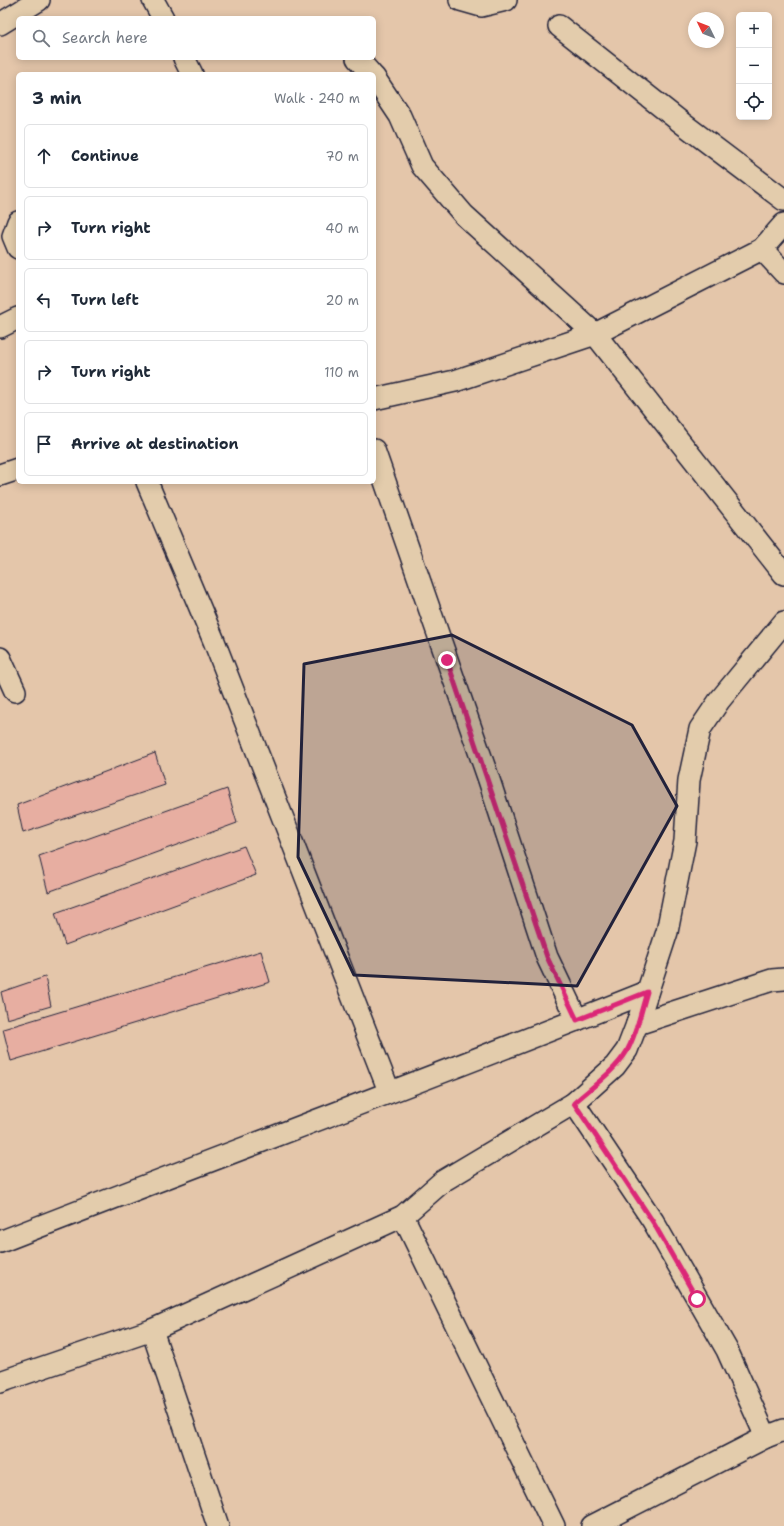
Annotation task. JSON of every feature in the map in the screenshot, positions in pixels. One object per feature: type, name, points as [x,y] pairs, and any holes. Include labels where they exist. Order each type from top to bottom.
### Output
[{"type":"street","points":[[0,24],[39,0]]},
{"type":"street","points":[[153,0],[162,16]]},
{"type":"street","points":[[460,0],[481,6],[506,0]]},
{"type":"street","points":[[559,26],[682,123],[784,200]]},
{"type":"street","points":[[185,60],[191,72]]},
{"type":"street","points":[[359,60],[369,72]]},
{"type":"street","points":[[376,80],[400,116],[422,166],[464,215],[595,334],[784,574]]},
{"type":"street","points":[[376,399],[455,382],[595,334],[762,249],[784,224]]},
{"type":"street","points":[[16,228],[13,236],[16,243]]},
{"type":"street","points":[[762,249],[784,273]]},
{"type":"street","points":[[0,327],[16,319]]},
{"type":"street","points":[[376,456],[489,780],[547,957],[577,1020]]},
{"type":"street","points":[[0,475],[16,470]]},
{"type":"street","points":[[148,484],[214,641],[389,1091]]},
{"type":"street","points":[[0,1382],[152,1330],[403,1216],[443,1182],[574,1103],[615,1066],[627,1050],[667,932],[685,841],[689,780],[700,729],[719,701],[784,622]]},
{"type":"street","points":[[0,658],[15,691]]},
{"type":"street","points":[[637,1024],[772,980],[784,979]]},
{"type":"street","points":[[0,1242],[647,992]]},
{"type":"street","points":[[574,1103],[653,1222],[775,1433],[592,1526]]},
{"type":"street","points":[[403,1216],[554,1526]]},
{"type":"street","points":[[152,1330],[218,1526]]},
{"type":"highlighted area","points":[[452,635],[632,725],[677,806],[577,986],[354,975],[298,857],[304,664]]},
{"type":"building","points":[[155,753],[165,785],[23,833],[17,805]]},
{"type":"building","points":[[227,789],[237,823],[48,892],[39,856]]},
{"type":"building","points":[[244,846],[256,875],[65,945],[55,913]]},
{"type":"building","points":[[261,951],[270,982],[11,1061],[3,1029]]},
{"type":"building","points":[[45,977],[51,1006],[7,1019],[1,992]]},
{"type":"route","points":[[447,660],[489,780],[547,957],[577,1020],[647,992],[627,1050],[615,1066],[574,1103],[653,1222],[697,1299]]}]
